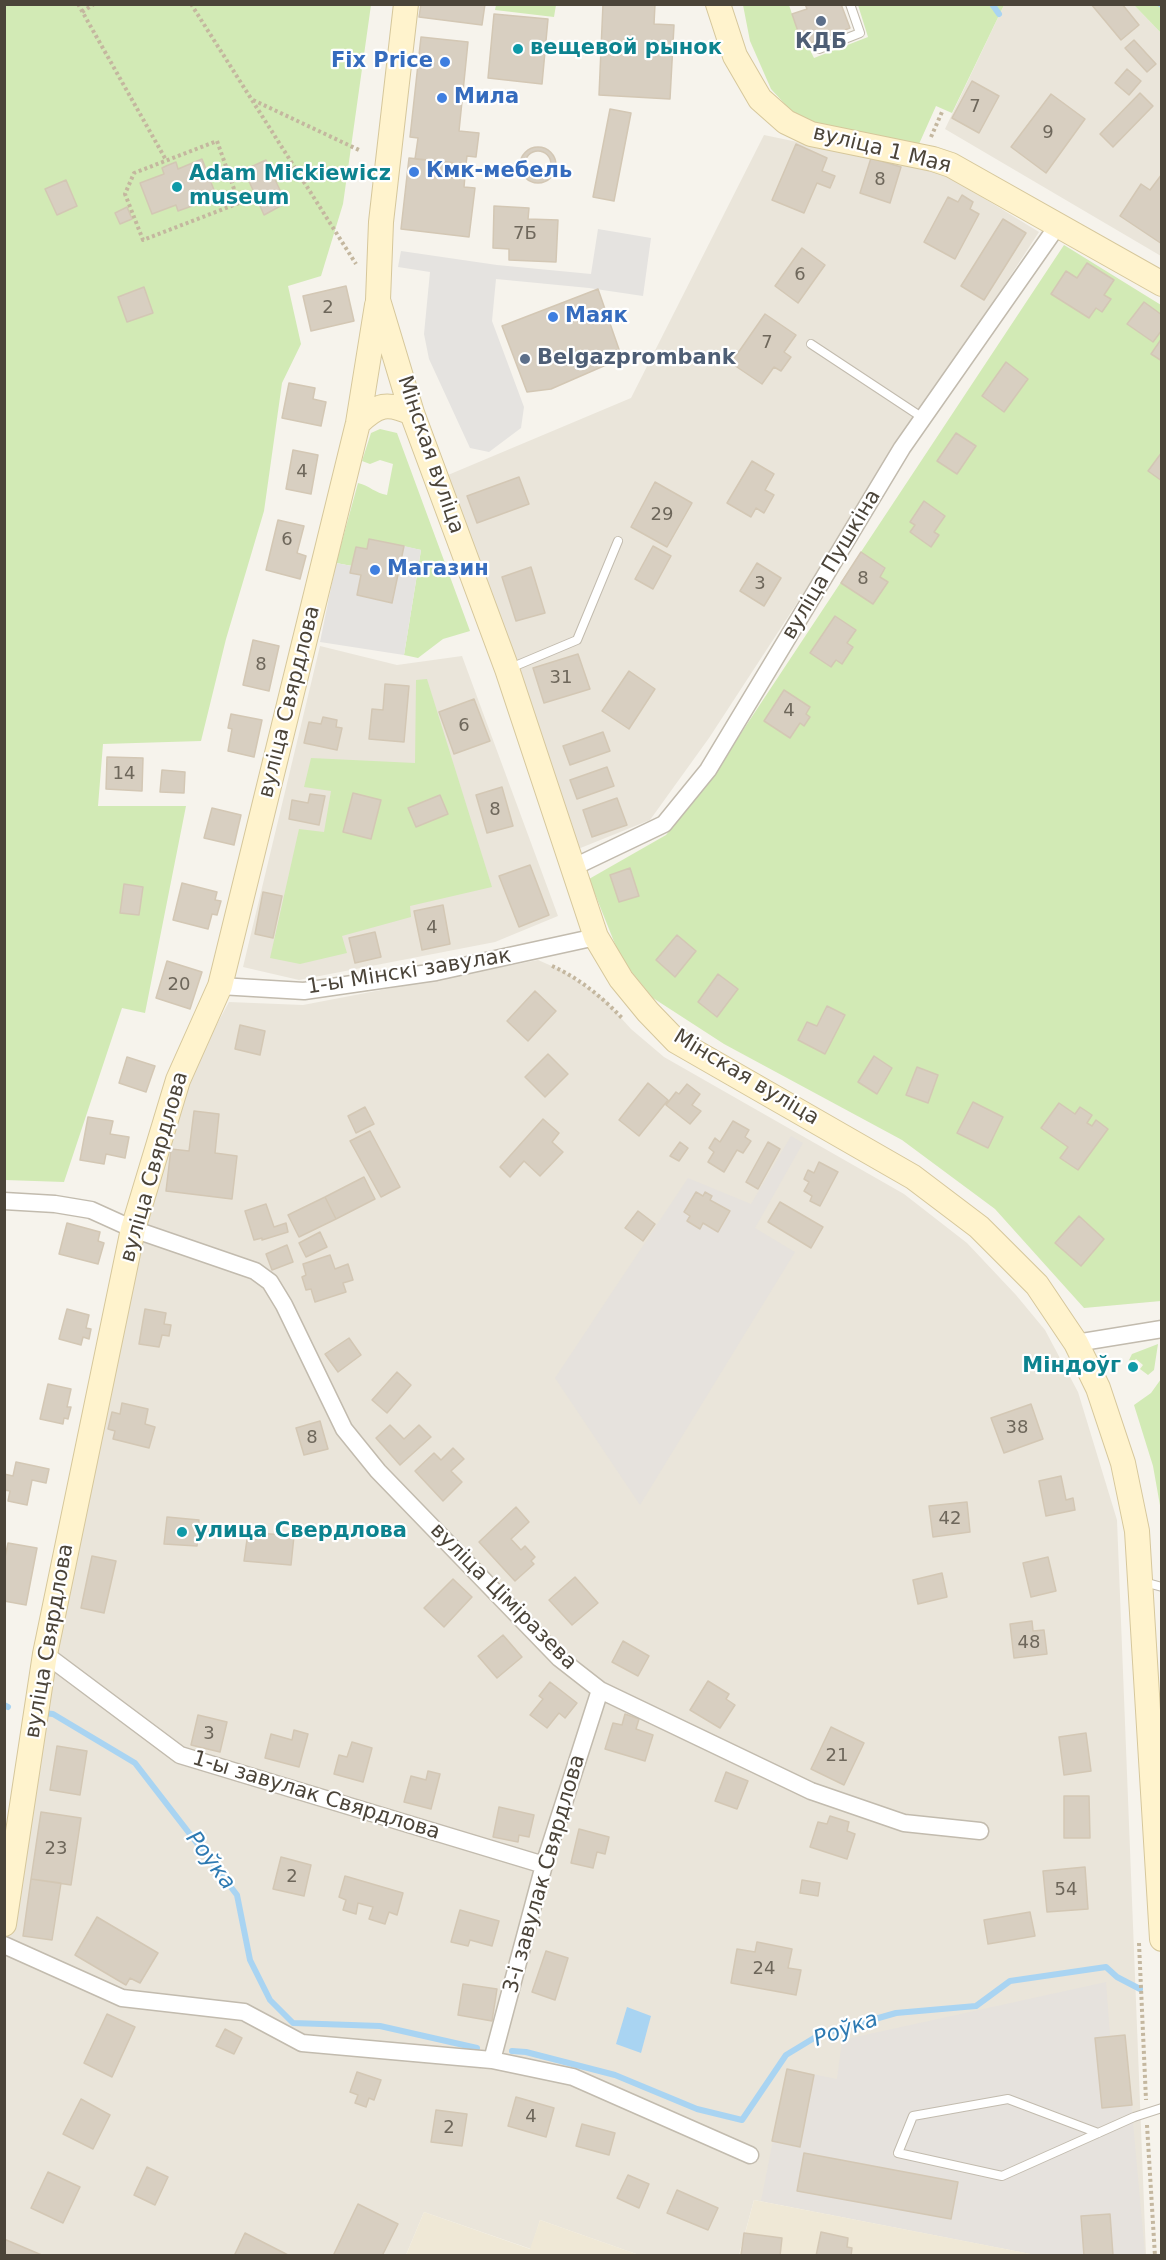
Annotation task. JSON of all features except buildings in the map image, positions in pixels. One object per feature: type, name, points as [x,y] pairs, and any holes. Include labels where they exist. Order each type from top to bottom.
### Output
[{"type":"street","name":"Мінская вуліца","points":[[406,4],[381,222],[378,300],[412,413],[507,669],[596,937],[621,979],[676,1041],[913,1177],[979,1227],[1037,1285],[1076,1343],[1098,1388],[1123,1463],[1151,1584],[1150,1939]]},
{"type":"street","name":"вуліца 1 Мая","points":[[718,4],[735,56],[760,99],[786,122],[811,135],[933,159],[951,165],[1154,276]]},
{"type":"street","name":"вуліца Пушкіна","points":[[574,867],[664,824],[708,770],[902,448],[1058,225]]},
{"type":"street","name":"вуліца Свярдлова","points":[[4,1924],[45,1654],[133,1229],[178,1080],[220,986],[358,423],[378,300]]},
{"type":"street","points":[[358,423],[370,411],[385,405],[399,407],[412,413]]},
{"type":"street","name":"1-ы Мінскі завулак","points":[[220,986],[304,991],[436,972],[596,937]]},
{"type":"street","name":"вуліца Ціміразева","points":[[4,1201],[55,1204],[91,1210],[133,1229],[255,1271],[270,1281],[344,1429],[364,1454],[559,1658],[600,1690],[810,1791],[904,1823],[980,1831]]},
{"type":"street","points":[[1076,1343],[1161,1329]]},
{"type":"street","name":"1-ы завулак Свярдлова","points":[[45,1654],[180,1755],[544,1865]]},
{"type":"street","name":"3-і завулак Свярдлова","points":[[492,2060],[544,1865],[600,1690]]},
{"type":"street","points":[[4,1946],[122,1998],[244,2012],[303,2043],[492,2060],[573,2077],[750,2155]]},
{"type":"lane","points":[[819,48],[860,33],[850,4]]},
{"type":"lane","points":[[810,344],[923,418]]},
{"type":"lane","points":[[507,669],[577,640],[618,541]]},
{"type":"lane","points":[[1098,2133],[1008,2099],[913,2116],[898,2153],[1002,2176],[1098,2133],[1161,2109]]},
{"type":"path","points":[[78,4],[166,161]]},
{"type":"path","points":[[82,12],[94,4]]},
{"type":"path","points":[[191,4],[356,264]]},
{"type":"path","points":[[253,100],[359,150]]},
{"type":"path","points":[[217,141],[240,203],[143,240],[125,194],[134,173],[166,161],[217,141]]},
{"type":"path","points":[[546,964],[563,971],[604,999],[625,1022]]},
{"type":"path","points":[[1150,1939],[1146,2113],[1155,2256]]},
{"type":"shaded area","points":[[1004,5],[1134,5],[1161,33],[1161,256],[945,129]]},
{"type":"shaded area","points":[[764,135],[941,172],[1039,232],[709,738],[650,820],[578,849],[448,475],[631,398]]},
{"type":"shaded area","points":[[598,229],[651,238],[643,296],[496,279],[492,321],[524,407],[521,428],[489,452],[470,448],[429,359],[424,334],[430,272],[398,267],[401,251],[497,265],[591,274]]},
{"type":"shaded area","points":[[404,546],[421,550],[404,655],[320,642],[336,563],[352,566],[350,573],[361,575],[357,595],[391,603]]},
{"type":"shaded area","points":[[320,646],[397,665],[462,656],[558,916],[495,942],[299,980],[243,967]]},
{"type":"shaded area","points":[[538,960],[563,971],[604,999],[631,1029],[664,1057],[904,1194],[967,1243],[1045,1330],[1078,1392],[1117,1520],[1146,2255],[1036,2255],[754,2200],[739,2255],[639,2255],[540,2220],[531,2249],[424,2212],[406,2255],[5,2256],[5,1924],[45,1654],[142,1227],[185,1083],[229,1002],[303,1005]]},
{"type":"shaded area","points":[[791,1136],[803,1143],[755,1228],[795,1252],[640,1505],[555,1378],[688,1178],[751,1204]]},
{"type":"shaded area","points":[[1106,1982],[1110,2036],[1125,2035],[1145,2255],[1036,2255],[761,2201],[787,2069],[837,2079],[842,2040]]},
{"type":"shaded area","points":[[754,2200],[1036,2255],[739,2256]]},
{"type":"shaded area","points":[[424,2212],[530,2249],[540,2220],[639,2255],[406,2255]]},
{"type":"green space","points":[[496,4],[556,5],[554,17],[495,10]]},
{"type":"green space","points":[[5,5],[371,5],[343,204],[321,276],[288,286],[301,344],[282,383],[264,511],[226,639],[201,741],[103,744],[98,806],[186,806],[145,1013],[122,1008],[64,1182],[5,1180]]},
{"type":"green space","points":[[743,5],[789,5],[814,58],[868,37],[858,5],[1004,5],[952,113],[936,106],[919,144],[813,126],[793,113],[771,89],[750,41]]},
{"type":"green space","points":[[1134,5],[1161,5],[1161,33]]},
{"type":"green space","points":[[1064,245],[1161,305],[1161,1301],[1084,1308],[995,1209],[902,1140],[724,1044],[653,998],[621,959],[589,879],[666,835],[712,777]]},
{"type":"green space","points":[[380,429],[397,433],[470,631],[443,639],[418,658],[404,655],[421,550],[369,539],[367,549],[356,547],[352,566],[336,563],[358,483],[387,495],[393,464],[380,460],[370,464],[362,461],[371,433]]},
{"type":"green space","points":[[427,679],[492,887],[410,906],[411,917],[342,936],[347,953],[300,964],[270,958],[299,829],[324,832],[331,791],[304,787],[311,758],[415,763],[416,680]]},
{"type":"green space","points":[[1158,1344],[1154,1370],[1148,1375],[1140,1369],[1143,1365],[1136,1359],[1133,1362],[1129,1360],[1132,1354]]},
{"type":"green space","points":[[1161,1379],[1161,1511],[1153,1466],[1134,1405],[1151,1393]]},
{"type":"water","points":[[627,2007],[651,2016],[641,2053],[616,2044]]},
{"type":"waterway","points":[[992,4],[999,14]]},
{"type":"waterway","name":"Роўка","points":[[4,1705],[8,1707]]},
{"type":"waterway","name":"Роўка","points":[[43,1713],[53,1714],[135,1763],[237,1895],[250,1960],[270,2000],[293,2023],[380,2026],[477,2048]]},
{"type":"waterway","name":"Роўка","points":[[512,2051],[526,2052],[615,2075],[697,2109],[742,2120],[786,2055],[819,2035],[896,2013],[976,2006],[1010,1981],[1106,1967],[1117,1977],[1140,1989]]},
{"type":"place","name":"КДБ","points":[[821,21]]},
{"type":"place","name":"вещевой рынок","points":[[518,49]]},
{"type":"place","name":"Fix Price","points":[[445,62]]},
{"type":"place","name":"Мила","points":[[442,98]]},
{"type":"place","name":"Кмк-мебель","points":[[414,172]]},
{"type":"place","name":"Adam Mickiewicz museum","points":[[177,187]]},
{"type":"place","name":"Маяк","points":[[553,317]]},
{"type":"place","name":"Belgazprombank","points":[[525,359]]},
{"type":"place","name":"Магазин","points":[[375,570]]},
{"type":"place","name":"Міндоўг","points":[[1133,1367]]},
{"type":"place","name":"улица Свердлова","points":[[182,1532]]}]
